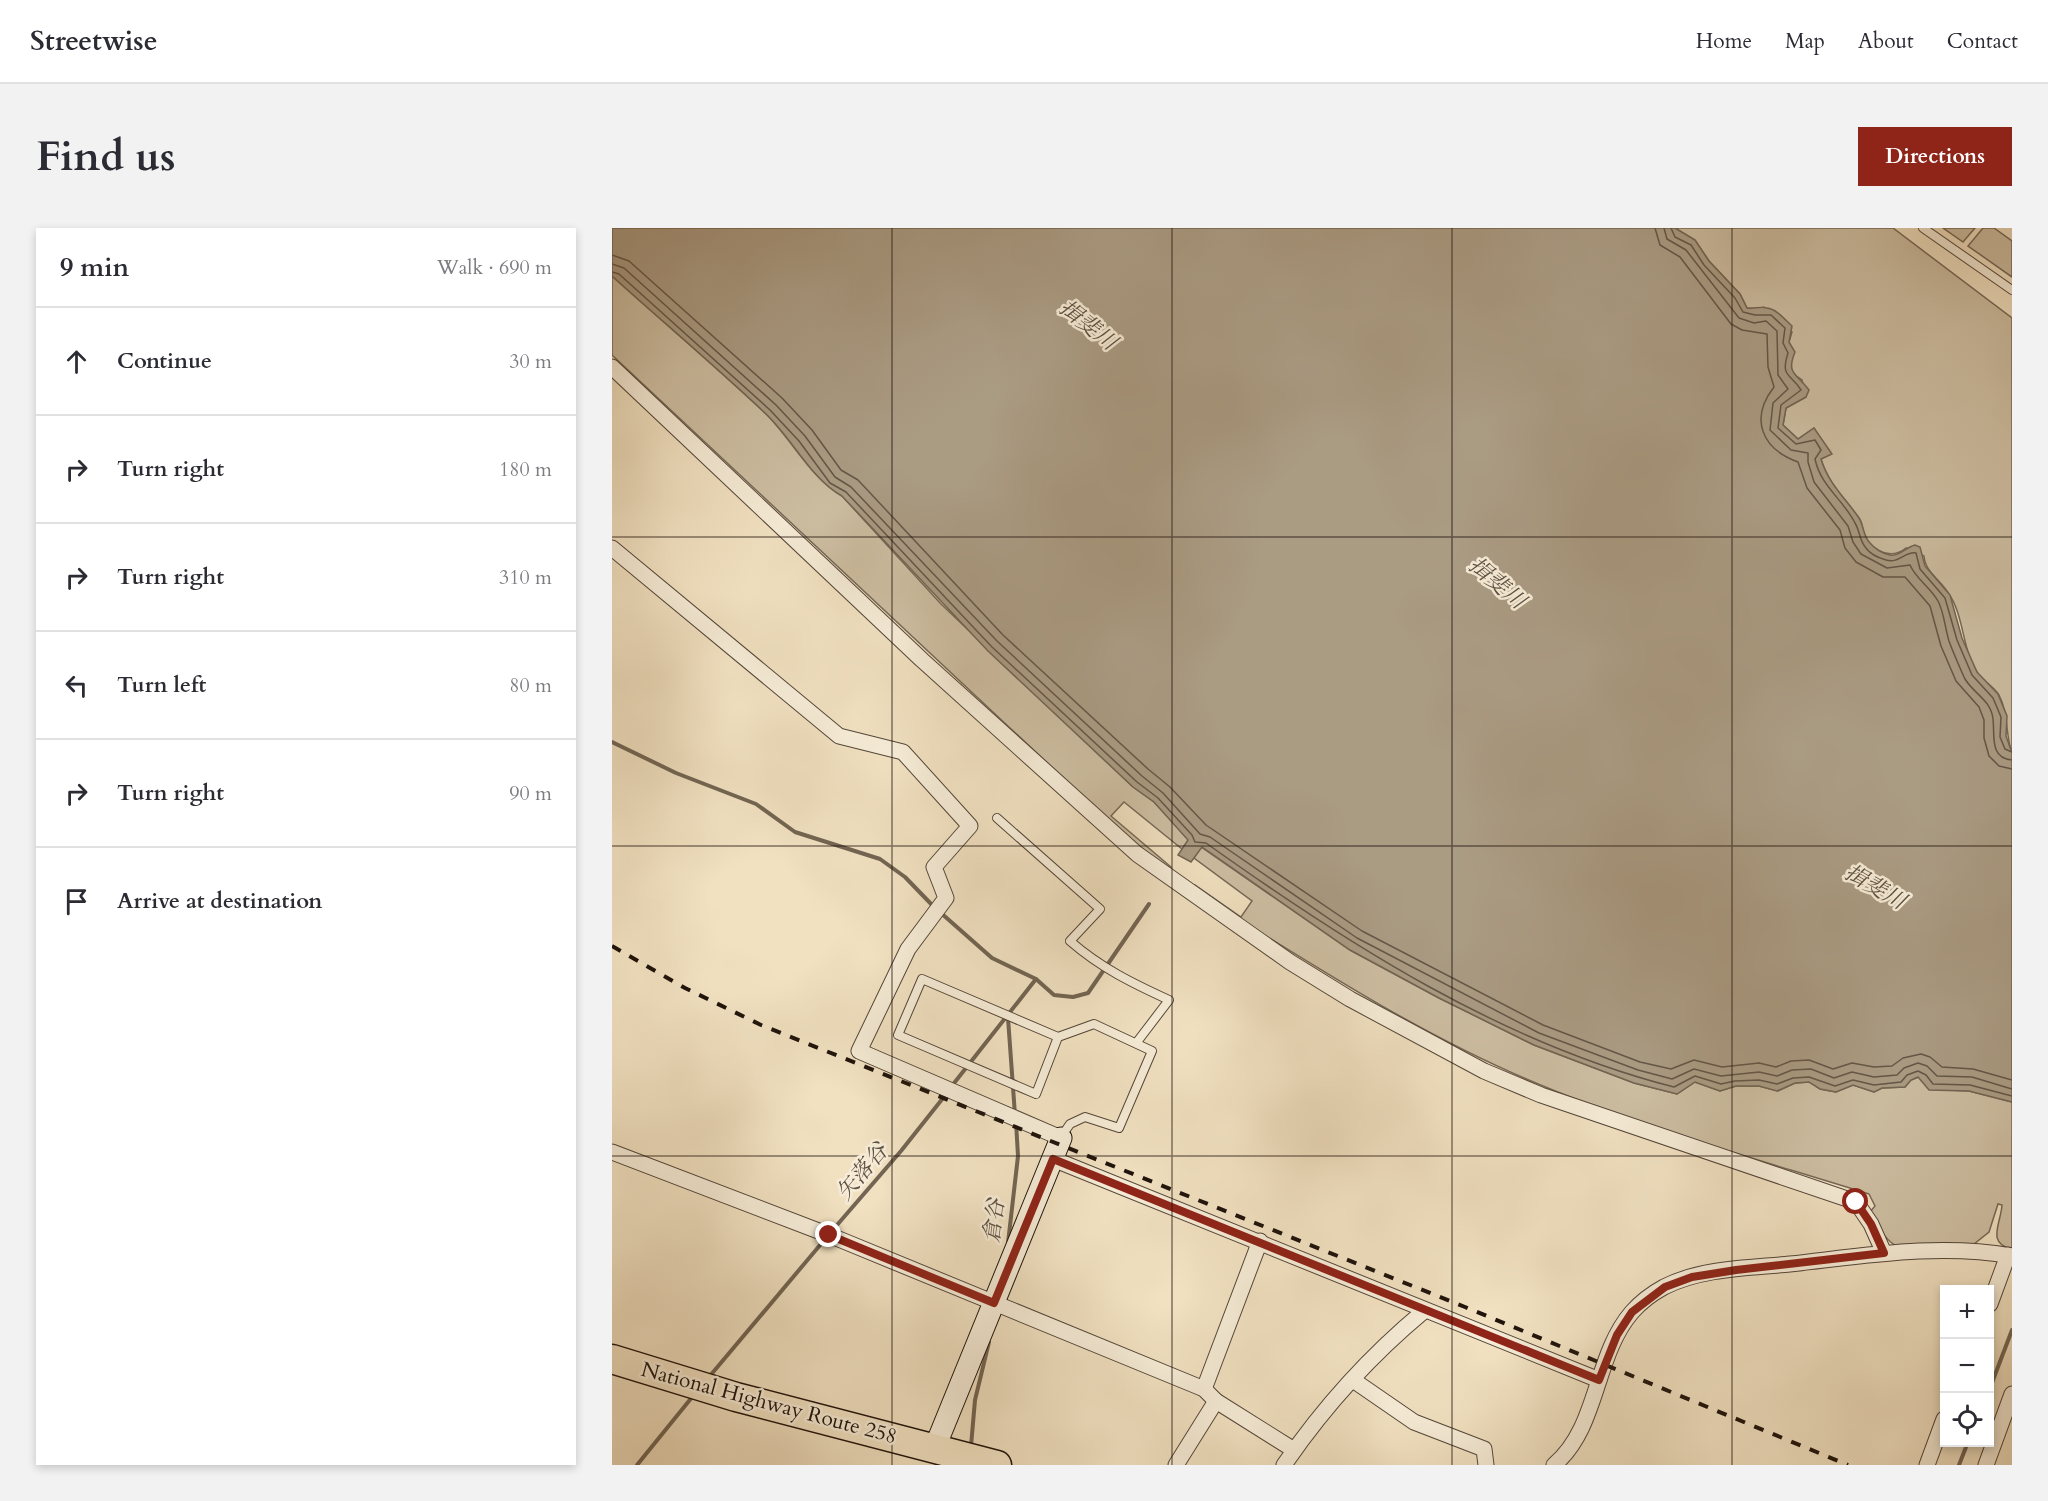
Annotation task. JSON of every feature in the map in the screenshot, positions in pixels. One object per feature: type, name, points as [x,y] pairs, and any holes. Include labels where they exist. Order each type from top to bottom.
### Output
[{"type":"highway","name":"National Highway Route 258","points":[[612,1359],[931,1455],[997,1465]]},
{"type":"street","points":[[612,367],[922,660],[1137,854],[1181,887],[1340,993],[1484,1071],[1541,1095],[1856,1202],[1871,1224],[1884,1253]]},
{"type":"street","points":[[612,548],[839,736],[903,752],[970,826],[934,867],[946,898],[908,949],[859,1051],[1060,1138],[931,1455]]},
{"type":"street","points":[[612,1152],[829,1235],[1204,1389],[1216,1401],[1294,1450]]},
{"type":"street","points":[[1053,1159],[1599,1380]]},
{"type":"street","points":[[1204,1389],[1260,1241]]},
{"type":"street","points":[[1554,1465],[1565,1456],[1584,1424],[1617,1335],[1632,1312],[1665,1287],[1692,1277],[1736,1270],[1884,1253],[1961,1249],[2010,1255],[1994,1292]]},
{"type":"street","points":[[1284,1465],[1294,1450],[1385,1344],[1425,1311]]},
{"type":"street","points":[[1353,1380],[1414,1422],[1484,1449],[1486,1465]]},
{"type":"street","points":[[1986,1465],[2012,1394]]},
{"type":"street","points":[[1176,1465],[1216,1401]]},
{"type":"street","points":[[1927,1465],[1940,1430]]},
{"type":"lane","points":[[1923,228],[2012,290]]},
{"type":"lane","points":[[996,818],[1100,909],[1070,941],[1094,962],[1119,977],[1169,1000],[1137,1042]]},
{"type":"lane","points":[[1058,1037],[1036,1094],[898,1035],[922,979],[1058,1037],[1094,1024],[1137,1042],[1152,1051],[1119,1128],[1085,1117],[1070,1124],[1060,1138]]},
{"type":"shaded area","points":[[1675,228],[1893,228],[2012,318],[2012,753],[2004,709],[1999,695],[1979,675],[1972,663],[1954,603],[1946,589],[1927,567],[1924,556],[1906,548],[1889,554],[1873,547],[1865,536],[1860,520],[1837,490],[1824,468],[1821,459],[1831,454],[1814,428],[1798,439],[1783,425],[1786,408],[1806,397],[1802,380],[1792,373],[1789,342],[1792,332],[1764,307],[1747,308],[1740,294],[1709,261],[1695,240]]},
{"type":"shaded area","points":[[1943,228],[1975,228],[1963,242]]},
{"type":"shaded area","points":[[1983,228],[1994,228],[2012,241],[2012,277],[1968,246]]},
{"type":"shaded area","points":[[612,276],[765,413],[811,469],[831,489],[842,496],[941,604],[1133,787],[1154,802],[1189,840],[1182,849],[1124,802],[1111,816],[1171,867],[1167,871],[1122,833],[612,355]]},
{"type":"shaded area","points":[[1201,847],[1350,950],[1439,998],[1534,1045],[1634,1083],[1677,1094],[1695,1082],[1720,1091],[1736,1086],[1759,1086],[1778,1091],[1795,1083],[1810,1082],[1820,1089],[1836,1092],[1853,1085],[1874,1092],[1882,1088],[1905,1087],[1911,1080],[1919,1077],[1949,1090],[1969,1091],[2012,1102],[2012,1249],[1999,1243],[1997,1238],[2002,1205],[1998,1204],[1989,1232],[1974,1244],[1898,1247],[1885,1236],[1870,1212],[1875,1206],[1869,1194],[1609,1111],[1480,1058],[1396,1014],[1192,890],[1195,885],[1241,917],[1252,901],[1194,858]]},
{"type":"water","name":"揖斐川","points":[[612,228],[1675,228],[1695,240],[1709,261],[1740,294],[1747,308],[1771,309],[1792,326],[1789,342],[1795,352],[1792,369],[1809,390],[1806,397],[1786,408],[1783,425],[1798,439],[1814,428],[1832,454],[1821,459],[1828,476],[1859,518],[1866,537],[1874,547],[1893,555],[1915,545],[1920,547],[1925,566],[1950,595],[1962,638],[1977,672],[1998,694],[2007,716],[2006,736],[2012,753],[2012,1102],[1969,1091],[1929,1090],[1918,1077],[1911,1080],[1905,1087],[1882,1088],[1874,1092],[1853,1085],[1836,1092],[1820,1089],[1809,1082],[1795,1083],[1777,1091],[1759,1086],[1736,1086],[1720,1091],[1695,1082],[1677,1094],[1634,1083],[1534,1045],[1439,998],[1350,950],[1202,847],[1191,862],[1178,855],[1188,840],[1154,802],[1133,787],[988,651],[842,496],[831,489],[811,469],[765,413],[612,276]]},
{"type":"waterway","points":[[612,742],[676,773],[756,804],[795,832],[880,859],[905,877],[935,908]]},
{"type":"waterway","points":[[941,913],[992,958],[1036,979],[1054,995],[1073,997],[1088,993],[1149,904]]},
{"type":"waterway","name":"矢落谷","points":[[951,1087],[1036,979]]},
{"type":"waterway","name":"倉谷","points":[[1008,1018],[1015,1115]]},
{"type":"waterway","name":"矢落谷","points":[[831,1232],[901,1151],[947,1093]]},
{"type":"waterway","name":"倉谷","points":[[1008,1243],[1018,1156],[1016,1122]]},
{"type":"waterway","name":"矢落谷","points":[[709,1377],[826,1238]]},
{"type":"waterway","points":[[1994,1377],[2012,1330]]},
{"type":"waterway","name":"倉谷","points":[[971,1446],[975,1400],[989,1342]]},
{"type":"waterway","name":"矢落谷","points":[[637,1465],[693,1396]]},
{"type":"waterway","points":[[1959,1465],[1966,1447]]},
{"type":"railway","points":[[612,946],[685,988],[761,1025],[1465,1307],[1848,1465]]},
{"type":"route","points":[[829,1235],[994,1303],[1053,1159],[1599,1380],[1617,1335],[1632,1312],[1665,1287],[1692,1277],[1736,1270],[1884,1253],[1871,1224],[1856,1202]]}]
